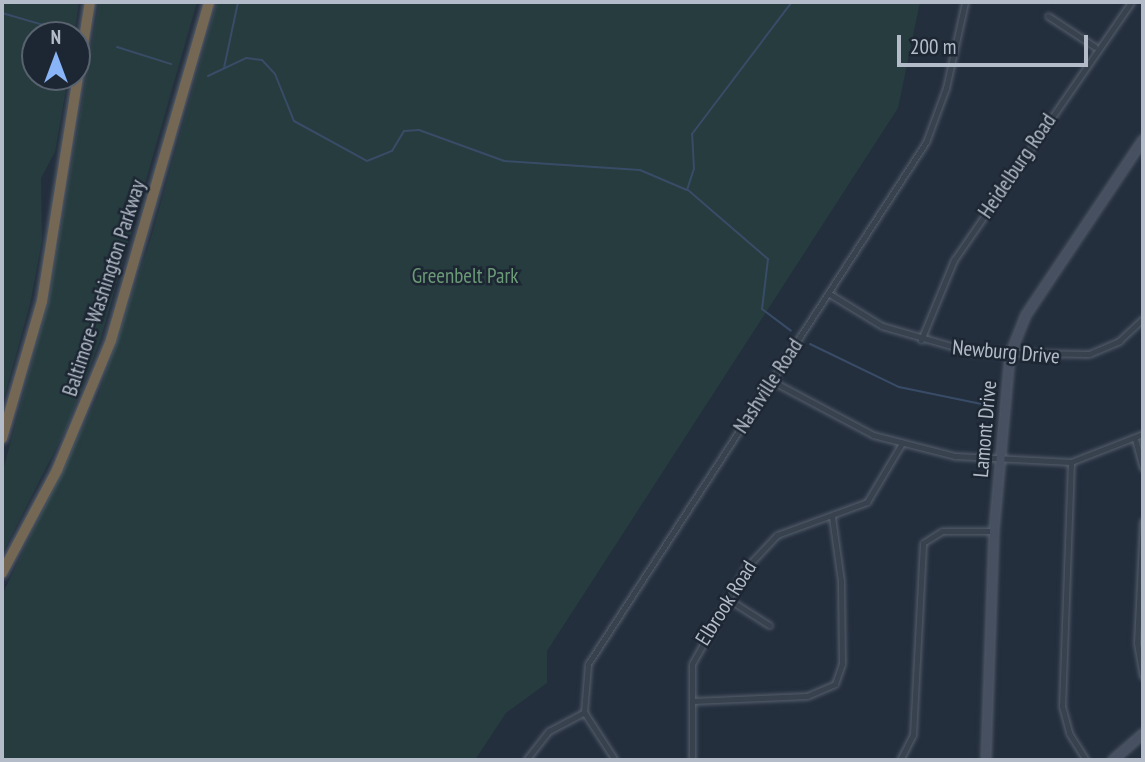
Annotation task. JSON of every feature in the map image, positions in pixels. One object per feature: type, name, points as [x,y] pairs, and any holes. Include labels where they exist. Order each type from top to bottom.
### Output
[{"type":"highway","points":[[2,438],[49,266],[90,2]]},
{"type":"highway","name":"Baltimore-Washington Parkway","points":[[2,573],[57,470],[111,340],[209,2]]},
{"type":"street","name":"Nashville Road","points":[[584,712],[588,664],[930,134],[965,2]]},
{"type":"street","name":"Heidelburg Road","points":[[921,340],[949,268],[1095,47],[1131,2]]},
{"type":"street","points":[[1048,16],[1095,47]]},
{"type":"street","name":"Lamont Drive","points":[[986,760],[994,531],[1010,355],[1031,308],[1143,140]]},
{"type":"street","name":"Newburg Drive","points":[[828,293],[921,340],[1010,355],[1089,354],[1119,341],[1143,319]]},
{"type":"street","points":[[772,381],[839,421],[902,443],[999,459],[1071,462],[1143,434]]},
{"type":"street","points":[[1135,439],[1143,468]]},
{"type":"street","name":"Elbrook Road","points":[[692,760],[692,701],[696,650],[756,554],[777,535],[832,517],[874,495],[902,443]]},
{"type":"street","points":[[1071,462],[1062,706],[1069,733],[1086,760]]},
{"type":"street","points":[[692,701],[807,696],[835,684],[842,664],[841,580],[832,517]]},
{"type":"street","points":[[1143,521],[1137,643],[1143,676]]},
{"type":"street","points":[[900,760],[914,724],[923,543],[942,531],[994,531]]},
{"type":"street","points":[[728,599],[769,625]]},
{"type":"street","points":[[526,760],[549,731],[584,712],[615,760]]},
{"type":"street","points":[[1113,760],[1143,734]]},
{"type":"green space","points":[[2,2],[79,2],[76,21],[21,21],[21,91],[66,91],[55,152],[41,178],[42,241],[30,304],[2,405]]},
{"type":"green space","points":[[99,2],[197,2],[100,341],[66,429],[2,554],[2,474],[49,299],[84,91],[91,91],[91,50]]},
{"type":"green space","name":"Greenbelt Park","points":[[217,2],[920,2],[898,108],[547,651],[547,683],[506,713],[475,760],[2,760],[2,595],[98,396],[151,238]]},
{"type":"waterway","points":[[224,68],[238,2]]},
{"type":"waterway","points":[[208,76],[246,58],[262,60],[275,74],[294,121],[367,161],[392,151],[404,131],[419,130],[504,161],[640,170],[687,190],[694,169],[692,134],[792,2]]},
{"type":"waterway","points":[[2,13],[30,21]]},
{"type":"waterway","points":[[117,47],[171,64]]},
{"type":"waterway","points":[[688,190],[768,259],[762,309],[791,331]]},
{"type":"waterway","points":[[810,344],[899,387],[991,406]]}]
